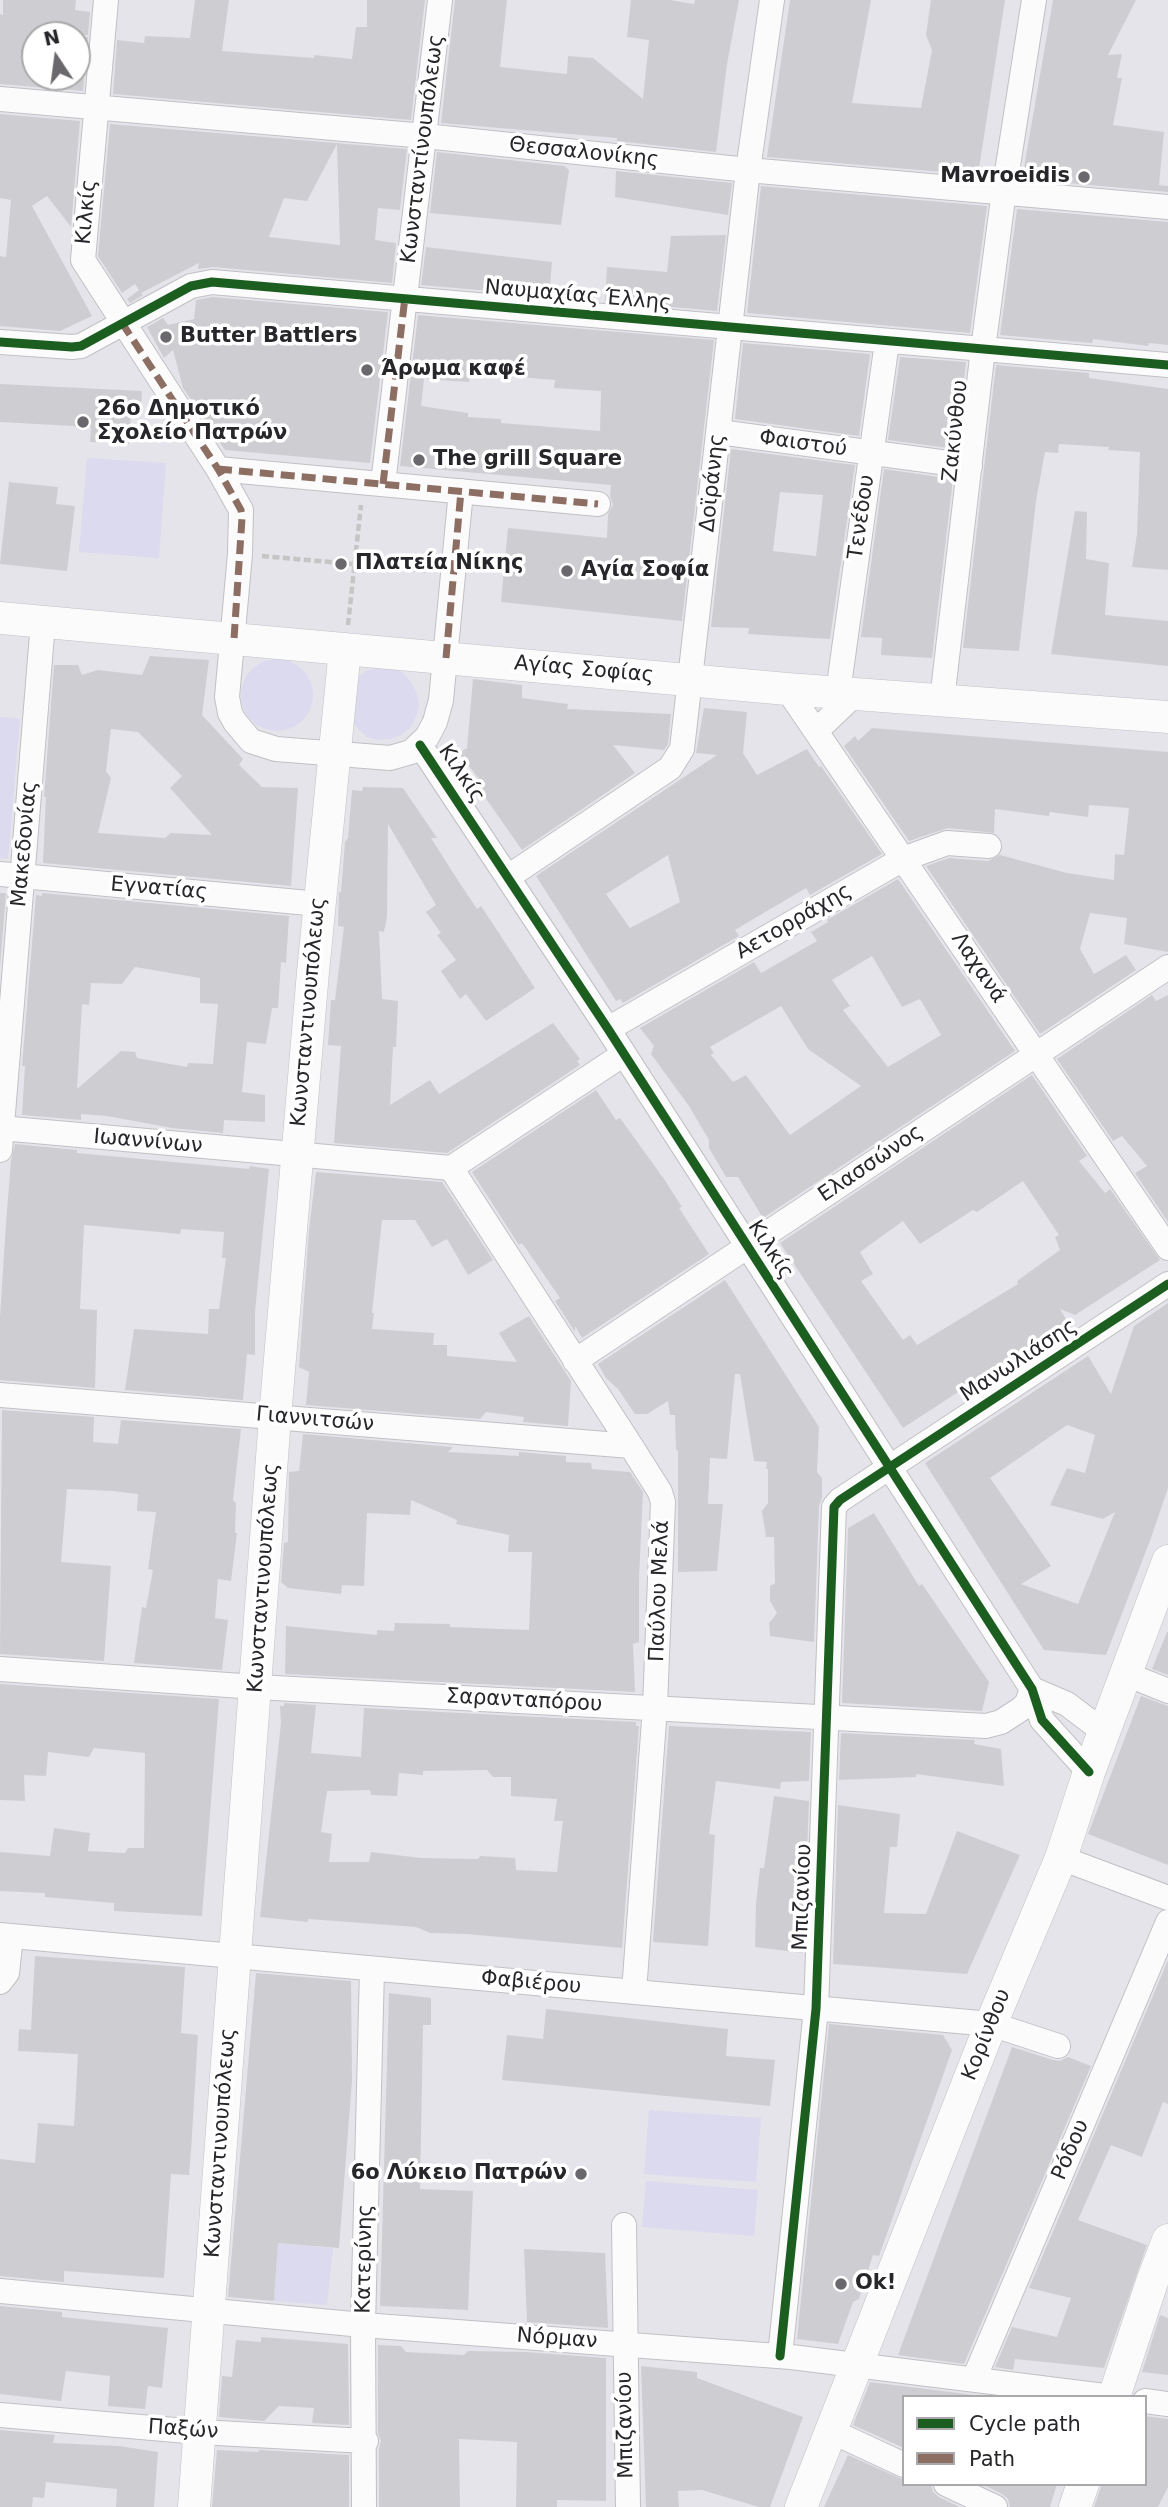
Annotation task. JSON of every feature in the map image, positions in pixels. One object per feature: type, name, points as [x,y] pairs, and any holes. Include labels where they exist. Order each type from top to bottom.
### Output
[{"type":"main road","name":"Αγίας Σοφίας","points":[[0,618],[691,680],[1168,717]]},
{"type":"main road","name":"Κωνσταντινουπόλεως","points":[[194,2507],[296,1155],[345,649]]},
{"type":"main road","name":"Κορίνθου","points":[[801,2507],[991,2024],[1060,1858],[1168,1560]]},
{"type":"main road","points":[[1114,2395],[1168,2241]]},
{"type":"main road","points":[[1075,2507],[1082,2486]]},
{"type":"street","name":"Κιλκίς","points":[[106,0],[83,260],[218,469],[241,510],[228,704],[235,722],[246,736],[258,744],[276,749],[390,758],[407,754],[420,745],[608,1029],[890,1467],[1031,1689],[1041,1720],[1089,1772]]},
{"type":"street","name":"Κωνσταντίνουπόλεως","points":[[405,297],[440,0]]},
{"type":"street","name":"Δοϊράνης","points":[[508,877],[670,768],[682,749],[748,170],[772,0]]},
{"type":"street","name":"Ζακύνθου","points":[[942,699],[983,349],[1034,0]]},
{"type":"street","name":"Θεσσαλονίκης","points":[[0,99],[425,136],[748,170],[1168,207]]},
{"type":"street","name":"Ναυμαχίας Έλλης","points":[[0,342],[72,347],[84,344],[200,283],[405,297],[1168,365]]},
{"type":"street","points":[[373,484],[405,297]]},
{"type":"street","name":"Τενέδου","points":[[846,693],[871,453],[887,342]]},
{"type":"street","name":"Φαιστού","points":[[719,432],[970,466]]},
{"type":"street","points":[[218,469],[598,504]]},
{"type":"street","points":[[420,745],[431,732],[437,717],[446,658],[461,491]]},
{"type":"street","name":"Μακεδονίας","points":[[1,1135],[11,875],[43,622]]},
{"type":"street","name":"Λαχανά","points":[[788,688],[1168,1248]]},
{"type":"street","points":[[816,731],[846,693]]},
{"type":"street","name":"Αετορράχης","points":[[608,1029],[904,859],[947,843],[989,846]]},
{"type":"street","name":"Εγνατίας","points":[[11,875],[319,904]]},
{"type":"street","name":"Ελασσώνος","points":[[575,1361],[1168,967]]},
{"type":"street","points":[[296,1155],[451,1168],[624,1054]]},
{"type":"street","name":"Ιωαννίνων","points":[[1,1135],[296,1155]]},
{"type":"street","name":"Παύλου Μελά","points":[[451,1168],[631,1446],[660,1492],[663,1502],[654,1707],[634,1992]]},
{"type":"street","name":"Μανωλιάσης","points":[[890,1467],[1168,1284]]},
{"type":"street","name":"Γιαννιτσών","points":[[0,1395],[631,1446]]},
{"type":"street","name":"Μπιζανίου","points":[[780,2356],[816,2008],[834,1507],[840,1500],[890,1467]]},
{"type":"street","name":"Σαρανταπόρου","points":[[0,1669],[256,1687],[986,1726],[1001,1722],[1021,1709],[1027,1703],[1031,1689]]},
{"type":"street","points":[[1126,1674],[1168,1690]]},
{"type":"street","points":[[1031,1689],[1067,1704],[1104,1732]]},
{"type":"street","points":[[1060,1858],[1168,1898]]},
{"type":"street","name":"Ρόδου","points":[[974,2379],[1168,1922]]},
{"type":"street","points":[[0,1982],[7,1973],[6,1936]]},
{"type":"street","name":"Φαβιέρου","points":[[6,1936],[991,2024],[1058,2046]]},
{"type":"street","name":"Κατερίνης","points":[[364,2507],[366,2441],[363,2325],[372,1969]]},
{"type":"street","name":"Μπιζανίου","points":[[624,2225],[628,2507]]},
{"type":"street","name":"Νόρμαν","points":[[0,2291],[363,2325],[780,2356],[1098,2395]]},
{"type":"street","points":[[1147,2401],[1168,2404]]},
{"type":"street","name":"Παξών","points":[[0,2415],[199,2432],[366,2441]]},
{"type":"street","points":[[831,2431],[902,2464]]},
{"type":"street","points":[[950,2486],[995,2507]]},
{"type":"path","points":[[345,649],[354,564],[373,484]]},
{"type":"path","points":[[240,554],[454,573]]},
{"type":"shaded area","points":[[87,458],[166,463],[159,558],[79,552]]},
{"type":"shaded area","points":[[270,659],[284,659],[303,669],[313,688],[313,702],[303,721],[284,731],[270,731],[251,721],[241,702],[241,688],[251,669]]},
{"type":"shaded area","points":[[379,667],[392,668],[403,673],[417,693],[419,705],[411,727],[401,735],[378,740],[367,737],[350,721],[357,677]]},
{"type":"shaded area","points":[[0,717],[20,719],[8,859],[0,858]]},
{"type":"shaded area","points":[[649,2110],[761,2118],[756,2182],[644,2174]]},
{"type":"shaded area","points":[[646,2181],[758,2190],[754,2236],[642,2227]]},
{"type":"shaded area","points":[[278,2243],[333,2248],[327,2305],[274,2301]]},
{"type":"building","points":[[3,0],[76,0],[75,10],[90,12],[89,21],[21,21],[21,86],[0,84],[0,14],[3,15]]},
{"type":"building","points":[[195,0],[229,0],[222,51],[352,59],[356,27],[367,27],[367,0],[425,0],[411,120],[113,94],[117,40],[144,43],[145,36],[190,38]]},
{"type":"building","points":[[455,0],[507,0],[500,67],[567,74],[568,56],[593,58],[643,99],[649,40],[627,37],[631,0],[670,0],[694,4],[695,0],[739,0],[727,64],[716,152],[617,141],[617,138],[441,123]]},
{"type":"building","points":[[790,0],[871,0],[852,103],[921,108],[932,50],[926,35],[931,0],[1005,0],[978,175],[767,157]]},
{"type":"building","points":[[1053,0],[1136,0],[1108,55],[1122,54],[1117,78],[1122,78],[1113,125],[1164,132],[1159,185],[1168,186],[1168,192],[1022,179]]},
{"type":"building","points":[[0,114],[80,121],[71,227],[47,196],[32,206],[92,316],[60,331],[0,326],[0,256],[6,257],[11,200],[0,198]]},
{"type":"building","points":[[110,124],[407,149],[400,210],[378,208],[375,240],[396,243],[392,283],[213,267],[198,269],[199,263],[141,293],[143,295],[130,303],[127,299],[139,290],[135,284],[122,293],[98,256]],"holes":[[[337,144],[340,245],[269,237],[284,198],[307,201]]]},
{"type":"building","points":[[437,152],[564,166],[569,170],[561,225],[430,213]]},
{"type":"building","points":[[616,171],[732,183],[728,215],[615,197]]},
{"type":"building","points":[[761,186],[987,206],[970,333],[747,313]]},
{"type":"building","points":[[1017,209],[1168,222],[1168,345],[1149,343],[1148,346],[1093,339],[1092,343],[1000,335]]},
{"type":"building","points":[[726,235],[717,311],[605,301],[607,267],[667,272],[671,236]]},
{"type":"building","points":[[426,247],[552,262],[549,296],[421,285]]},
{"type":"building","points":[[213,297],[388,312],[370,463],[225,450],[183,388],[173,350],[164,358],[147,327],[163,318],[168,325],[194,319],[196,300]]},
{"type":"building","points":[[418,315],[714,340],[682,621],[501,602],[508,528],[607,538],[608,514],[613,505],[611,485],[400,466]],"holes":[[[470,373],[555,380],[554,388],[601,391],[600,431],[501,423],[501,419],[468,417],[468,413],[421,406],[424,379],[469,382]]]},
{"type":"building","points":[[743,343],[870,354],[859,436],[735,419]]},
{"type":"building","points":[[900,357],[966,362],[956,449],[888,440]]},
{"type":"building","points":[[996,365],[1089,373],[1089,378],[1168,389],[1168,570],[1132,567],[1137,534],[1140,452],[1059,444],[1058,453],[1045,452],[1036,501],[1019,651],[963,648]]},
{"type":"building","points":[[0,384],[142,391],[141,411],[131,413],[129,444],[90,442],[91,427],[0,422]]},
{"type":"building","points":[[731,449],[855,465],[830,639],[748,634],[749,628],[711,627]],"holes":[[[780,492],[823,495],[816,556],[773,551]]]},
{"type":"building","points":[[884,469],[953,479],[932,658],[881,655],[882,638],[861,637]]},
{"type":"building","points":[[9,482],[58,487],[56,504],[75,506],[67,571],[0,564]]},
{"type":"building","points":[[1075,511],[1087,512],[1086,559],[1109,563],[1105,615],[1168,621],[1168,666],[1051,654]]},
{"type":"building","points":[[150,656],[209,660],[202,715],[243,759],[239,765],[262,787],[298,788],[291,886],[43,863],[44,797],[54,665],[78,665],[82,675],[98,670],[142,675]],"holes":[[[111,729],[138,732],[182,776],[170,788],[212,835],[171,833],[165,838],[98,833],[111,778],[106,771]]]},
{"type":"building","points":[[473,679],[522,685],[522,698],[568,704],[567,709],[671,714],[668,744],[664,750],[613,745],[635,773],[522,850],[475,783],[479,779],[459,753],[467,748]]},
{"type":"building","points":[[704,708],[747,712],[743,753],[757,775],[807,749],[882,854],[810,895],[806,888],[735,930],[739,936],[623,1003],[620,999],[616,1001],[536,876],[717,755],[696,753]],"holes":[[[668,855],[680,902],[630,928],[606,894]]]},
{"type":"building","points":[[872,728],[1168,752],[1168,952],[1124,944],[1127,918],[1090,913],[1080,949],[1094,974],[1126,955],[1136,970],[1040,1034],[926,866],[949,858],[988,861],[1000,855],[1067,873],[1114,880],[1115,854],[1124,855],[1129,808],[1089,805],[1088,817],[1050,812],[1049,816],[995,809],[994,833],[948,828],[909,841],[844,746],[855,736],[858,741]]},
{"type":"building","points":[[363,787],[403,788],[437,838],[431,838],[459,882],[477,909],[481,906],[535,988],[486,1021],[466,994],[460,999],[441,971],[456,960],[437,935],[441,933],[426,912],[436,905],[388,824],[387,917],[384,932],[379,931],[382,999],[398,1001],[390,1105],[430,1080],[439,1094],[553,1023],[580,1059],[577,1061],[580,1065],[447,1153],[334,1143],[341,1046],[328,1045],[331,1000],[335,1000],[344,927],[338,926],[339,892],[345,842],[348,838],[352,790],[362,791]]},
{"type":"building","points":[[898,879],[1015,1051],[763,1218],[738,1177],[726,1177],[709,1148],[709,1140],[689,1106],[651,1054],[654,1046],[640,1028],[754,962],[761,973],[817,941],[811,932],[828,922],[827,920]],"holes":[[[872,956],[902,1007],[920,999],[941,1035],[888,1067],[843,1010],[850,1006],[832,980]],[[781,1006],[808,1049],[861,1086],[790,1135],[746,1075],[733,1082],[711,1055],[714,1053],[710,1047]]]},
{"type":"building","points":[[0,893],[6,893],[0,967]]},
{"type":"building","points":[[42,893],[289,916],[286,963],[281,962],[278,1008],[272,1008],[266,1044],[247,1042],[242,1092],[265,1095],[265,1122],[224,1120],[223,1133],[172,1128],[107,1116],[81,1114],[81,1120],[22,1115],[25,1066],[22,1066],[36,895],[42,896]],"holes":[[[135,967],[200,978],[200,1003],[218,1004],[213,1064],[188,1063],[187,1067],[137,1058],[135,1052],[121,1051],[77,1089],[82,1004],[89,1005],[91,983],[122,984]]]},
{"type":"building","points":[[1152,995],[1156,1001],[1168,995],[1168,1222],[1135,1173],[1147,1166],[1122,1136],[1113,1141],[1057,1059]]},
{"type":"building","points":[[1032,1075],[1087,1156],[1079,1161],[1105,1193],[1110,1189],[1160,1260],[1075,1315],[1060,1309],[1067,1321],[903,1428],[780,1243]],"holes":[[[1023,1181],[1059,1235],[1055,1237],[1060,1250],[1017,1281],[1018,1284],[917,1345],[910,1335],[903,1340],[861,1281],[873,1274],[860,1252],[903,1221],[920,1244],[973,1210],[977,1212]]]},
{"type":"building","points":[[596,1090],[616,1120],[620,1118],[664,1179],[709,1254],[582,1338],[575,1326],[575,1332],[555,1301],[560,1298],[522,1243],[519,1245],[472,1172]]},
{"type":"building","points":[[15,1144],[77,1150],[77,1153],[269,1169],[255,1312],[255,1355],[247,1354],[243,1400],[125,1390],[134,1329],[208,1334],[209,1309],[219,1309],[226,1258],[222,1258],[224,1232],[181,1229],[180,1234],[84,1225],[80,1309],[97,1310],[95,1388],[0,1380],[0,1317],[11,1160]]},
{"type":"building","points":[[316,1172],[442,1182],[493,1260],[468,1275],[447,1239],[432,1247],[415,1220],[382,1220],[372,1329],[434,1333],[433,1345],[447,1345],[447,1356],[517,1362],[499,1333],[529,1316],[571,1381],[568,1426],[523,1422],[524,1417],[486,1412],[480,1419],[306,1405],[309,1372],[299,1367]]},
{"type":"building","points":[[725,1280],[819,1427],[817,1472],[822,1478],[822,1498],[819,1506],[814,1642],[770,1636],[769,1623],[777,1613],[770,1601],[770,1586],[775,1583],[774,1537],[766,1537],[762,1511],[768,1503],[768,1469],[767,1462],[754,1461],[740,1374],[735,1374],[727,1459],[710,1458],[708,1504],[723,1504],[717,1571],[678,1572],[678,1451],[675,1415],[670,1415],[668,1401],[647,1414],[635,1414],[598,1364]]},
{"type":"building","points":[[1168,1303],[1168,1488],[1106,1655],[1044,1650],[925,1463],[1088,1356],[1111,1394],[1134,1326]],"holes":[[[1067,1425],[1095,1435],[1085,1473],[1067,1468],[1050,1505],[1103,1519],[1115,1512],[1078,1604],[1021,1584],[1051,1566],[990,1478]]]},
{"type":"building","points":[[2,1410],[94,1417],[93,1442],[118,1444],[121,1420],[241,1429],[233,1500],[236,1503],[237,1533],[231,1581],[218,1579],[215,1618],[228,1620],[222,1670],[134,1663],[142,1607],[146,1608],[153,1570],[148,1569],[156,1512],[137,1511],[138,1494],[113,1491],[67,1489],[61,1562],[111,1566],[104,1661],[0,1654]]},
{"type":"building","points":[[303,1434],[453,1447],[448,1452],[519,1456],[519,1452],[566,1456],[566,1462],[591,1463],[592,1469],[630,1472],[643,1492],[639,1642],[633,1644],[635,1692],[285,1674],[286,1626],[377,1635],[377,1630],[394,1631],[395,1623],[529,1630],[532,1552],[508,1552],[509,1535],[456,1524],[457,1520],[411,1500],[410,1515],[367,1513],[364,1586],[342,1585],[341,1594],[288,1588],[281,1582],[284,1543],[288,1542],[289,1472],[299,1471]]},
{"type":"building","points":[[874,1513],[919,1586],[922,1584],[989,1682],[982,1711],[842,1703],[848,1528]]},
{"type":"building","points":[[1168,1632],[1168,1675],[1152,1669]]},
{"type":"building","points":[[0,1684],[219,1699],[202,1916],[114,1911],[114,1903],[45,1897],[45,1893],[0,1891],[0,1852],[50,1856],[54,1828],[90,1833],[88,1851],[125,1853],[128,1848],[144,1848],[145,1753],[94,1748],[89,1757],[48,1752],[46,1776],[24,1775],[25,1801],[0,1800]]},
{"type":"building","points":[[1141,1696],[1168,1706],[1168,1865],[1088,1834]]},
{"type":"building","points":[[284,1703],[316,1705],[311,1753],[361,1757],[364,1708],[636,1722],[636,1726],[639,1726],[622,1948],[430,1933],[416,1927],[260,1917],[281,1723],[280,1706],[284,1706]],"holes":[[[487,1770],[493,1777],[511,1777],[511,1796],[557,1799],[554,1821],[563,1821],[557,1872],[516,1870],[515,1858],[480,1856],[478,1859],[421,1858],[371,1852],[369,1862],[329,1862],[332,1834],[321,1832],[327,1791],[370,1790],[371,1795],[397,1796],[399,1773],[423,1775],[423,1771]]]},
{"type":"building","points":[[669,1726],[811,1732],[809,1781],[781,1782],[780,1789],[716,1781],[709,1834],[715,1835],[708,1946],[653,1942]]},
{"type":"building","points":[[841,1733],[975,1740],[974,1744],[1001,1749],[1004,1786],[916,1774],[916,1777],[839,1780]]},
{"type":"building","points":[[774,1796],[809,1801],[803,1953],[755,1947],[760,1868],[764,1868]]},
{"type":"building","points":[[838,1805],[900,1814],[897,1847],[890,1847],[884,1913],[926,1914],[957,1831],[1020,1855],[967,1974],[833,1964]]},
{"type":"building","points":[[35,1956],[185,1967],[181,2033],[198,2035],[191,2151],[189,2175],[171,2174],[164,2278],[64,2271],[64,2282],[0,2276],[0,2159],[35,2163],[38,2123],[74,2126],[78,2054],[18,2051],[19,2029],[31,2030]]},
{"type":"building","points":[[1168,1960],[1168,2104],[1163,2102],[1142,2157],[1111,2145],[1078,2220],[1147,2245],[1104,2368],[1015,2359],[1013,2370],[995,2367],[1012,2327],[1057,2337],[1071,2298],[1029,2288]]},
{"type":"building","points":[[256,1973],[351,1981],[352,2080],[339,2248],[278,2243],[274,2301],[228,2297]]},
{"type":"building","points":[[389,1993],[431,1998],[431,2025],[423,2025],[420,2189],[473,2191],[468,2310],[380,2306]]},
{"type":"building","points":[[546,2009],[728,2029],[726,2056],[775,2060],[770,2106],[502,2080],[507,2035],[543,2039]]},
{"type":"building","points":[[829,2024],[943,2035],[952,2050],[879,2256],[873,2255],[859,2299],[853,2302],[838,2344],[797,2339]]},
{"type":"building","points":[[1012,2047],[1053,2060],[1060,2061],[1068,2057],[1091,2066],[964,2364],[898,2355]]},
{"type":"building","points":[[524,2249],[605,2253],[608,2328],[527,2322]]},
{"type":"building","points":[[0,2306],[62,2312],[62,2317],[168,2328],[162,2388],[148,2386],[145,2409],[108,2406],[110,2376],[66,2371],[61,2401],[0,2394]]},
{"type":"building","points":[[1160,2315],[1168,2318],[1168,2375],[1142,2372]]},
{"type":"building","points":[[261,2337],[348,2344],[349,2425],[312,2423],[314,2408],[279,2406],[264,2421],[219,2417],[222,2376],[232,2377],[236,2340],[261,2342]]},
{"type":"building","points":[[378,2345],[401,2346],[406,2352],[464,2355],[468,2351],[526,2352],[606,2358],[606,2501],[557,2500],[557,2507],[516,2507],[517,2442],[459,2439],[460,2507],[379,2507],[381,2441],[378,2433]]},
{"type":"building","points":[[641,2366],[697,2372],[697,2378],[803,2417],[770,2507],[759,2507],[702,2490],[678,2491],[679,2507],[646,2507]]},
{"type":"building","points":[[870,2382],[974,2395],[902,2395],[902,2447],[853,2425]]},
{"type":"building","points":[[1147,2416],[1168,2419],[1168,2487],[1158,2507],[1094,2507],[1101,2486],[1147,2486]]},
{"type":"building","points":[[0,2430],[55,2435],[53,2443],[119,2446],[158,2452],[154,2507],[116,2507],[117,2489],[46,2482],[44,2498],[33,2497],[32,2507],[0,2507]]},
{"type":"building","points":[[217,2450],[349,2455],[349,2507],[212,2507]]},
{"type":"building","points":[[848,2455],[902,2479],[902,2486],[932,2486],[933,2492],[939,2497],[960,2507],[824,2507]]},
{"type":"building","points":[[986,2486],[1056,2486],[1050,2507],[1010,2507],[1008,2499]]},
{"type":"marked path","points":[[383,484],[405,297]]},
{"type":"marked path","points":[[122,323],[218,469],[241,510],[234,639]]},
{"type":"marked path","points":[[218,469],[598,504]]},
{"type":"marked path","points":[[446,658],[461,491]]},
{"type":"cycle path","points":[[0,342],[81,346],[191,286],[212,282],[1168,365]]},
{"type":"cycle path","points":[[420,745],[608,1029],[1032,1689],[1042,1720],[1089,1772]]},
{"type":"cycle path","points":[[780,2356],[816,2009],[834,1507],[840,1500],[1168,1284]]},
{"type":"place","name":"Mavroeidis","points":[[1084,177]]},
{"type":"place","name":"Butter Battlers","points":[[166,337]]},
{"type":"place","name":"Άρωμα καφέ","points":[[367,370]]},
{"type":"place","name":"26ο Δημοτικό Σχολείο Πατρών","points":[[83,422]]},
{"type":"place","name":"The grill Square","points":[[419,460]]},
{"type":"place","name":"Πλατεία Νίκης","points":[[341,564]]},
{"type":"place","name":"Αγία Σοφία","points":[[567,571]]},
{"type":"place","name":"6ο Λύκειο Πατρών","points":[[581,2174]]},
{"type":"place","name":"Ok!","points":[[841,2284]]}]
